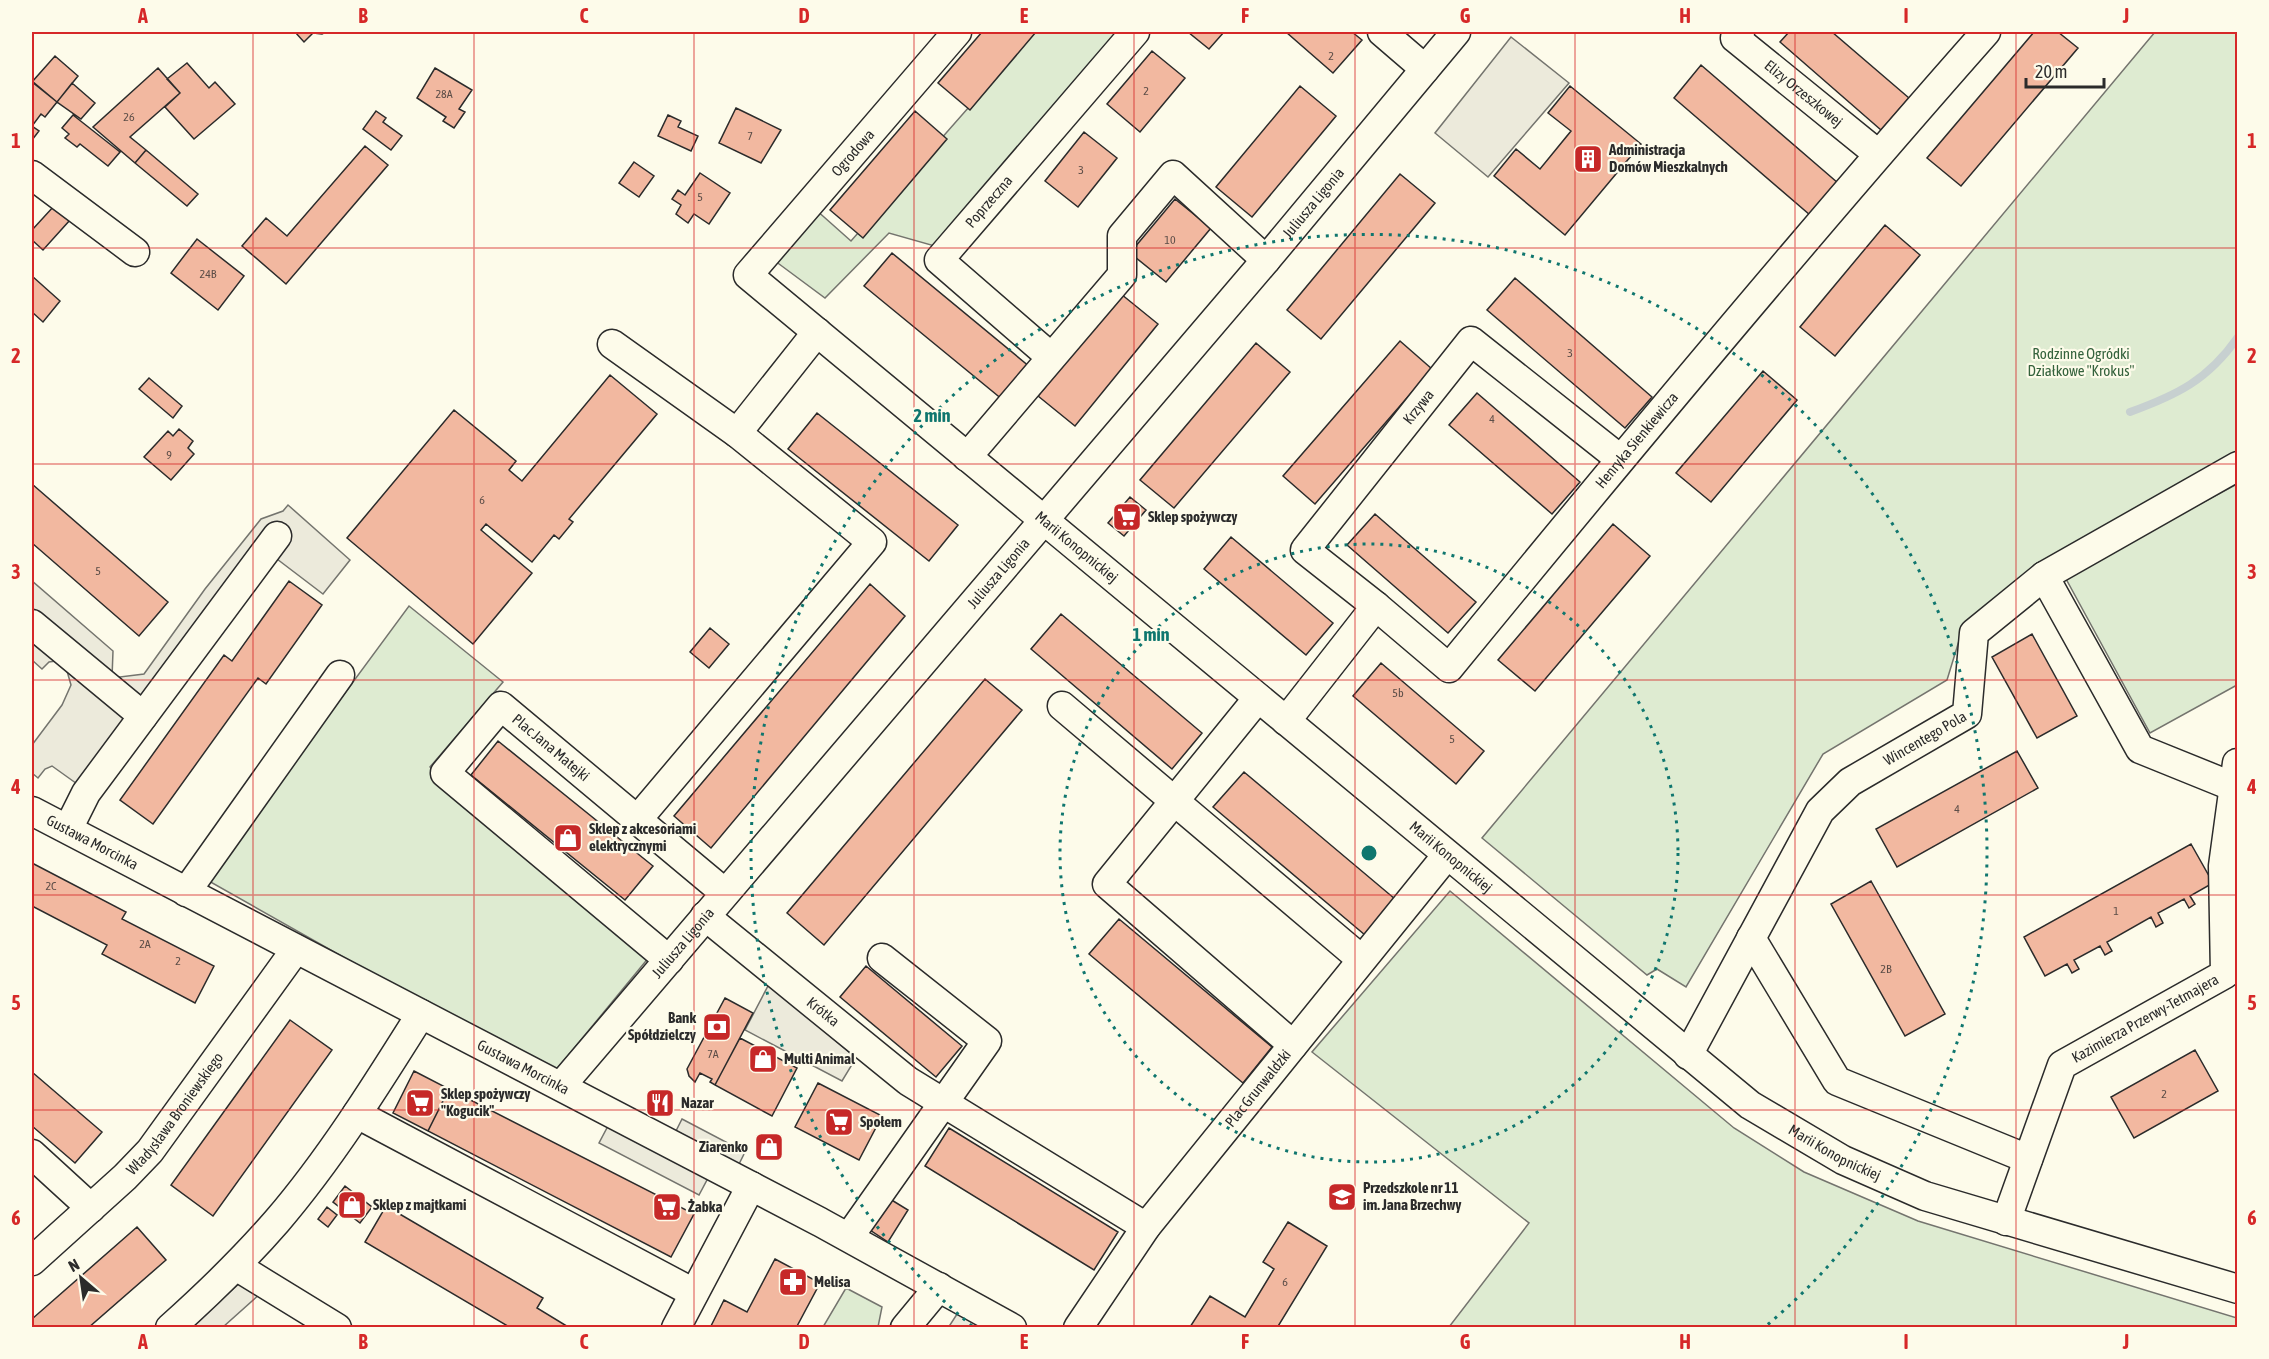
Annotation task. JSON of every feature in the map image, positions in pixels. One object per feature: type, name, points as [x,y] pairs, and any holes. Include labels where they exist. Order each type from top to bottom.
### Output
[{"type":"street","name":"Ogrodowa","points":[[748,275],[957,32]]},
{"type":"street","name":"Poprzeczna","points":[[1051,357],[939,260],[1135,32]]},
{"type":"street","points":[[1382,32],[1425,69]]},
{"type":"street","name":"Juliusza Ligonia","points":[[561,1086],[1042,519],[1266,260],[1456,32]]},
{"type":"street","name":"Elizy Orzeszkowej","points":[[1740,32],[1735,38],[1878,154]]},
{"type":"street","name":"Henryka Sienkiewicza","points":[[1376,606],[1449,668],[1620,459],[1878,154],[1986,32]]},
{"type":"street","points":[[32,175],[135,252]]},
{"type":"street","points":[[967,457],[1122,275],[1122,236],[1173,175],[1266,260]]},
{"type":"street","name":"Marii Konopnickiej","points":[[748,275],[1750,1105],[1843,1160],[1925,1196],[2238,1289]]},
{"type":"street","points":[[737,433],[817,332]]},
{"type":"street","name":"Krzywa","points":[[1376,606],[1305,550],[1471,341],[1620,459]]},
{"type":"street","points":[[612,344],[737,433],[872,542],[637,820]]},
{"type":"street","name":"Wincentego Pola","points":[[1688,1055],[1820,811],[1850,782],[1967,714],[1974,633],[2044,576],[2238,466]]},
{"type":"street","points":[[68,829],[86,793],[277,536]]},
{"type":"street","points":[[2044,576],[2139,749],[2236,775]]},
{"type":"street","points":[[1286,721],[1376,606]]},
{"type":"street","points":[[32,624],[143,716]]},
{"type":"street","points":[[186,892],[340,675]]},
{"type":"street","points":[[1258,698],[1107,884],[1293,1045]]},
{"type":"street","name":"Plac Jana Matejki","points":[[669,960],[445,773],[501,706],[725,893]]},
{"type":"street","points":[[1062,706],[1360,959]]},
{"type":"street","name":"Kazimierza Przerwy-Tetmajera","points":[[2006,1221],[2062,1065],[2225,974],[2223,866],[2236,775]]},
{"type":"street","name":"Gustawa Morcinka","points":[[32,811],[849,1237],[1012,1328]]},
{"type":"street","name":"Plac Grunwaldzki","points":[[1078,1328],[1146,1227],[1360,959],[1447,855]]},
{"type":"street","name":"Krótka","points":[[705,916],[908,1081],[1146,1227]]},
{"type":"street","points":[[1751,938],[1837,1081],[2028,1159]]},
{"type":"street","name":"Władysława Broniewskiego","points":[[32,1261],[92,1208],[150,1151],[296,949]]},
{"type":"street","points":[[849,1237],[987,1041],[882,958]]},
{"type":"street","points":[[170,1328],[236,1266],[279,1219],[357,1114],[421,1014]]},
{"type":"street","points":[[357,1114],[694,1293]]},
{"type":"street","points":[[32,1154],[92,1208]]},
{"type":"street","points":[[676,1328],[751,1186]]},
{"type":"street","points":[[236,1266],[338,1328]]},
{"type":"street","points":[[905,1328],[939,1287]]},
{"type":"green space","points":[[1035,32],[1123,32],[938,247],[889,233],[825,298],[771,258],[815,209],[851,241]]},
{"type":"green space","name":"Rodzinne Ogródki Działkowe \"Krokus\"","points":[[2155,32],[2237,32],[2237,455],[1962,631],[1947,680],[1823,754],[1686,987],[1657,969],[1647,975],[1482,838]]},
{"type":"green space","points":[[2237,484],[2237,685],[2150,733],[2065,577]]},
{"type":"green space","points":[[409,606],[503,682],[430,767],[650,956],[552,1075],[207,880]]},
{"type":"green space","points":[[1450,891],[1734,1128],[1804,1172],[1918,1221],[2237,1318],[2237,1327],[1449,1327],[1529,1223],[1312,1052]]},
{"type":"green space","points":[[846,1288],[882,1307],[878,1327],[823,1327]]},
{"type":"shaded area","points":[[1511,37],[1569,83],[1488,177],[1435,133]]},
{"type":"shaded area","points":[[288,505],[350,560],[323,594],[273,556],[94,796],[52,766],[45,769],[38,778],[32,773],[32,745],[62,705],[71,685],[67,671],[56,661],[49,662],[42,669],[32,660],[32,581],[113,651],[112,678],[144,674],[205,589],[261,519],[283,511]]},
{"type":"shaded area","points":[[769,984],[856,1058],[842,1081],[745,1030]]},
{"type":"shaded area","points":[[682,1119],[745,1152],[737,1168],[674,1135]]},
{"type":"shaded area","points":[[608,1126],[708,1178],[699,1195],[599,1143]]},
{"type":"shaded area","points":[[242,1281],[262,1292],[223,1327],[190,1328]]},
{"type":"shaded area","points":[[959,1311],[988,1328],[948,1328]]},
{"type":"building","points":[[295,32],[326,32],[313,33],[304,42]]},
{"type":"building","points":[[982,32],[1036,32],[970,110],[938,83]]},
{"type":"building","points":[[1188,32],[1224,32],[1209,49]]},
{"type":"building","points":[[1286,32],[1352,32],[1362,40],[1333,73]]},
{"type":"building","points":[[1789,32],[1832,32],[1909,98],[1881,130],[1780,42]]},
{"type":"building","points":[[2034,32],[2058,32],[2078,48],[1961,186],[1927,158]]},
{"type":"building","points":[[1152,51],[1185,78],[1140,132],[1107,104]]},
{"type":"building","points":[[55,56],[78,76],[57,102],[32,82]]},
{"type":"building","points":[[187,63],[209,88],[215,82],[235,104],[194,139],[165,107],[180,93],[167,79]]},
{"type":"building","points":[[1701,65],[1838,183],[1810,215],[1674,98]]},
{"type":"building","points":[[158,68],[180,93],[130,137],[146,150],[135,163],[93,127]]},
{"type":"building","points":[[435,68],[472,90],[459,109],[465,112],[454,128],[443,121],[446,117],[417,98]]},
{"type":"building","points":[[32,81],[57,102],[45,117],[41,114],[32,126]]},
{"type":"building","points":[[72,83],[95,103],[81,119],[57,102]]},
{"type":"building","points":[[1300,86],[1336,116],[1252,217],[1216,187]]},
{"type":"building","name":"Administracja Domów Mieszkalnych","points":[[1570,86],[1641,144],[1565,235],[1494,176],[1516,149],[1540,169],[1571,131],[1548,113]]},
{"type":"building","points":[[736,108],[781,130],[761,163],[719,143]]},
{"type":"building","points":[[376,111],[386,118],[383,122],[402,136],[391,150],[363,129]]},
{"type":"building","points":[[915,111],[947,139],[863,238],[830,210]]},
{"type":"building","points":[[73,115],[120,152],[108,166],[80,144],[77,147],[65,138],[69,134],[62,128]]},
{"type":"building","points":[[668,115],[681,121],[678,127],[698,136],[691,151],[658,136]]},
{"type":"building","points":[[32,126],[39,131],[32,140]]},
{"type":"building","points":[[1084,132],[1117,158],[1078,207],[1045,181]]},
{"type":"building","points":[[365,146],[388,165],[286,284],[242,246],[266,218],[287,236]]},
{"type":"building","points":[[146,150],[198,194],[187,206],[135,163]]},
{"type":"building","points":[[634,162],[654,176],[639,197],[619,183]]},
{"type":"building","points":[[700,173],[730,193],[709,224],[694,214],[688,223],[676,214],[681,205],[672,199],[678,190],[685,195]]},
{"type":"building","points":[[1400,174],[1435,203],[1321,339],[1287,310]]},
{"type":"building","points":[[1175,199],[1211,228],[1166,282],[1130,253]]},
{"type":"building","points":[[54,206],[70,220],[43,250],[32,240],[32,230]]},
{"type":"building","points":[[1885,225],[1920,255],[1835,356],[1800,327]]},
{"type":"building","points":[[197,239],[244,276],[218,310],[171,273]]},
{"type":"building","points":[[892,253],[1030,367],[1003,400],[864,286]]},
{"type":"building","points":[[32,276],[60,301],[43,322],[32,312]]},
{"type":"building","points":[[1515,278],[1652,397],[1625,428],[1487,310]]},
{"type":"building","points":[[1121,294],[1158,324],[1075,426],[1038,396]]},
{"type":"building","points":[[1400,341],[1432,369],[1315,504],[1283,476]]},
{"type":"building","points":[[1256,343],[1290,372],[1174,508],[1140,480]]},
{"type":"building","points":[[1763,371],[1797,400],[1711,502],[1676,473]]},
{"type":"building","points":[[610,375],[657,414],[569,519],[573,522],[559,539],[554,535],[532,562],[486,524],[481,530],[532,573],[473,644],[347,538],[454,410],[516,461],[509,470],[522,481]]},
{"type":"building","points":[[149,378],[182,406],[173,418],[139,389]]},
{"type":"building","points":[[1477,393],[1580,482],[1552,514],[1449,425]]},
{"type":"building","points":[[817,413],[958,525],[929,561],[788,449]]},
{"type":"building","points":[[179,429],[193,441],[188,448],[194,454],[171,480],[144,457],[168,431],[173,436]]},
{"type":"building","points":[[32,484],[168,602],[139,636],[32,543]]},
{"type":"building","name":"Sklep spożywczy","points":[[1130,497],[1146,510],[1124,536],[1108,523]]},
{"type":"building","points":[[1375,514],[1476,602],[1448,633],[1347,545]]},
{"type":"building","points":[[1613,524],[1650,556],[1535,691],[1498,660]]},
{"type":"building","points":[[1231,537],[1333,623],[1306,655],[1204,569]]},
{"type":"building","points":[[289,581],[322,605],[266,684],[258,678],[153,824],[120,800],[224,655],[232,661]]},
{"type":"building","points":[[870,584],[905,616],[711,848],[674,816]]},
{"type":"building","points":[[1061,614],[1202,733],[1172,769],[1031,649]]},
{"type":"building","points":[[710,628],[729,644],[709,668],[690,652]]},
{"type":"building","points":[[2032,634],[2077,716],[2037,738],[1992,657]]},
{"type":"building","points":[[1381,663],[1484,751],[1456,784],[1353,696]]},
{"type":"building","points":[[985,679],[1022,710],[824,945],[787,913]]},
{"type":"building","points":[[498,741],[653,866],[625,900],[471,775]]},
{"type":"building","points":[[2017,751],[2038,788],[1897,867],[1876,829]]},
{"type":"building","points":[[1244,772],[1395,899],[1365,935],[1213,807]]},
{"type":"building","points":[[2191,844],[2213,883],[2190,896],[2195,904],[2189,908],[2184,899],[2158,913],[2163,923],[2156,927],[2151,917],[2107,942],[2112,951],[2105,955],[2100,946],[2074,960],[2079,969],[2072,973],[2067,964],[2045,976],[2024,937]]},
{"type":"building","points":[[32,863],[126,912],[122,919],[214,966],[195,1003],[102,954],[107,945],[32,906]]},
{"type":"building","points":[[1871,881],[1945,1014],[1905,1036],[1831,904]]},
{"type":"building","points":[[1119,919],[1272,1047],[1243,1083],[1089,954]]},
{"type":"building","points":[[866,966],[962,1046],[936,1077],[840,997]]},
{"type":"building","points":[[725,998],[753,1013],[715,1085],[710,1082],[712,1079],[700,1073],[695,1082],[689,1076],[687,1069]]},
{"type":"building","points":[[290,1020],[332,1050],[213,1216],[171,1185]]},
{"type":"building","points":[[740,1038],[797,1068],[772,1116],[715,1085]]},
{"type":"building","points":[[2195,1050],[2218,1091],[2134,1138],[2111,1097]]},
{"type":"building","name":"Sklep spożywczy \"Kogucik\"","points":[[414,1071],[449,1089],[428,1131],[393,1113]]},
{"type":"building","points":[[32,1072],[102,1132],[75,1163],[32,1126]]},
{"type":"building","name":"Społem","points":[[818,1083],[882,1116],[859,1160],[795,1127]]},
{"type":"building","points":[[449,1089],[694,1214],[671,1257],[428,1131]]},
{"type":"building","points":[[949,1128],[1118,1232],[1094,1270],[925,1166]]},
{"type":"building","name":"Sklep z majtkami","points":[[345,1186],[372,1207],[360,1223],[333,1202]]},
{"type":"building","points":[[890,1199],[908,1210],[888,1242],[870,1230]]},
{"type":"building","points":[[386,1206],[543,1298],[537,1308],[570,1328],[511,1328],[365,1242]]},
{"type":"building","points":[[327,1207],[337,1215],[328,1227],[318,1219]]},
{"type":"building","points":[[1288,1222],[1327,1246],[1277,1328],[1190,1327],[1210,1296],[1245,1317],[1274,1269],[1263,1262]]},
{"type":"building","points":[[137,1227],[166,1260],[88,1328],[32,1328],[32,1319]]},
{"type":"building","points":[[775,1259],[820,1283],[796,1328],[710,1328],[724,1300],[747,1312]]},
{"type":"waterway","points":[[2130,412],[2177,392],[2203,375],[2227,352],[2238,337]]},
{"type":"place","name":"Administracja Domów Mieszkalnych","points":[[1588,159]]},
{"type":"place","name":"Sklep spożywczy","points":[[1127,517]]},
{"type":"place","name":"Sklep z akcesoriami elektrycznymi","points":[[568,838]]},
{"type":"place","name":"Bank Spółdzielczy","points":[[717,1027]]},
{"type":"place","name":"Multi Animal","points":[[763,1059]]},
{"type":"place","name":"Sklep spożywczy \"Kogucik\"","points":[[420,1103]]},
{"type":"place","name":"Nazar","points":[[660,1103]]},
{"type":"place","name":"Społem","points":[[839,1122]]},
{"type":"place","name":"Ziarenko","points":[[769,1147]]},
{"type":"place","name":"Przedszkole nr 11 im. Jana Brzechwy","points":[[1342,1197]]},
{"type":"place","name":"Sklep z majtkami","points":[[352,1205]]},
{"type":"place","name":"Żabka","points":[[667,1207]]},
{"type":"place","name":"Melisa","points":[[793,1282]]}]
